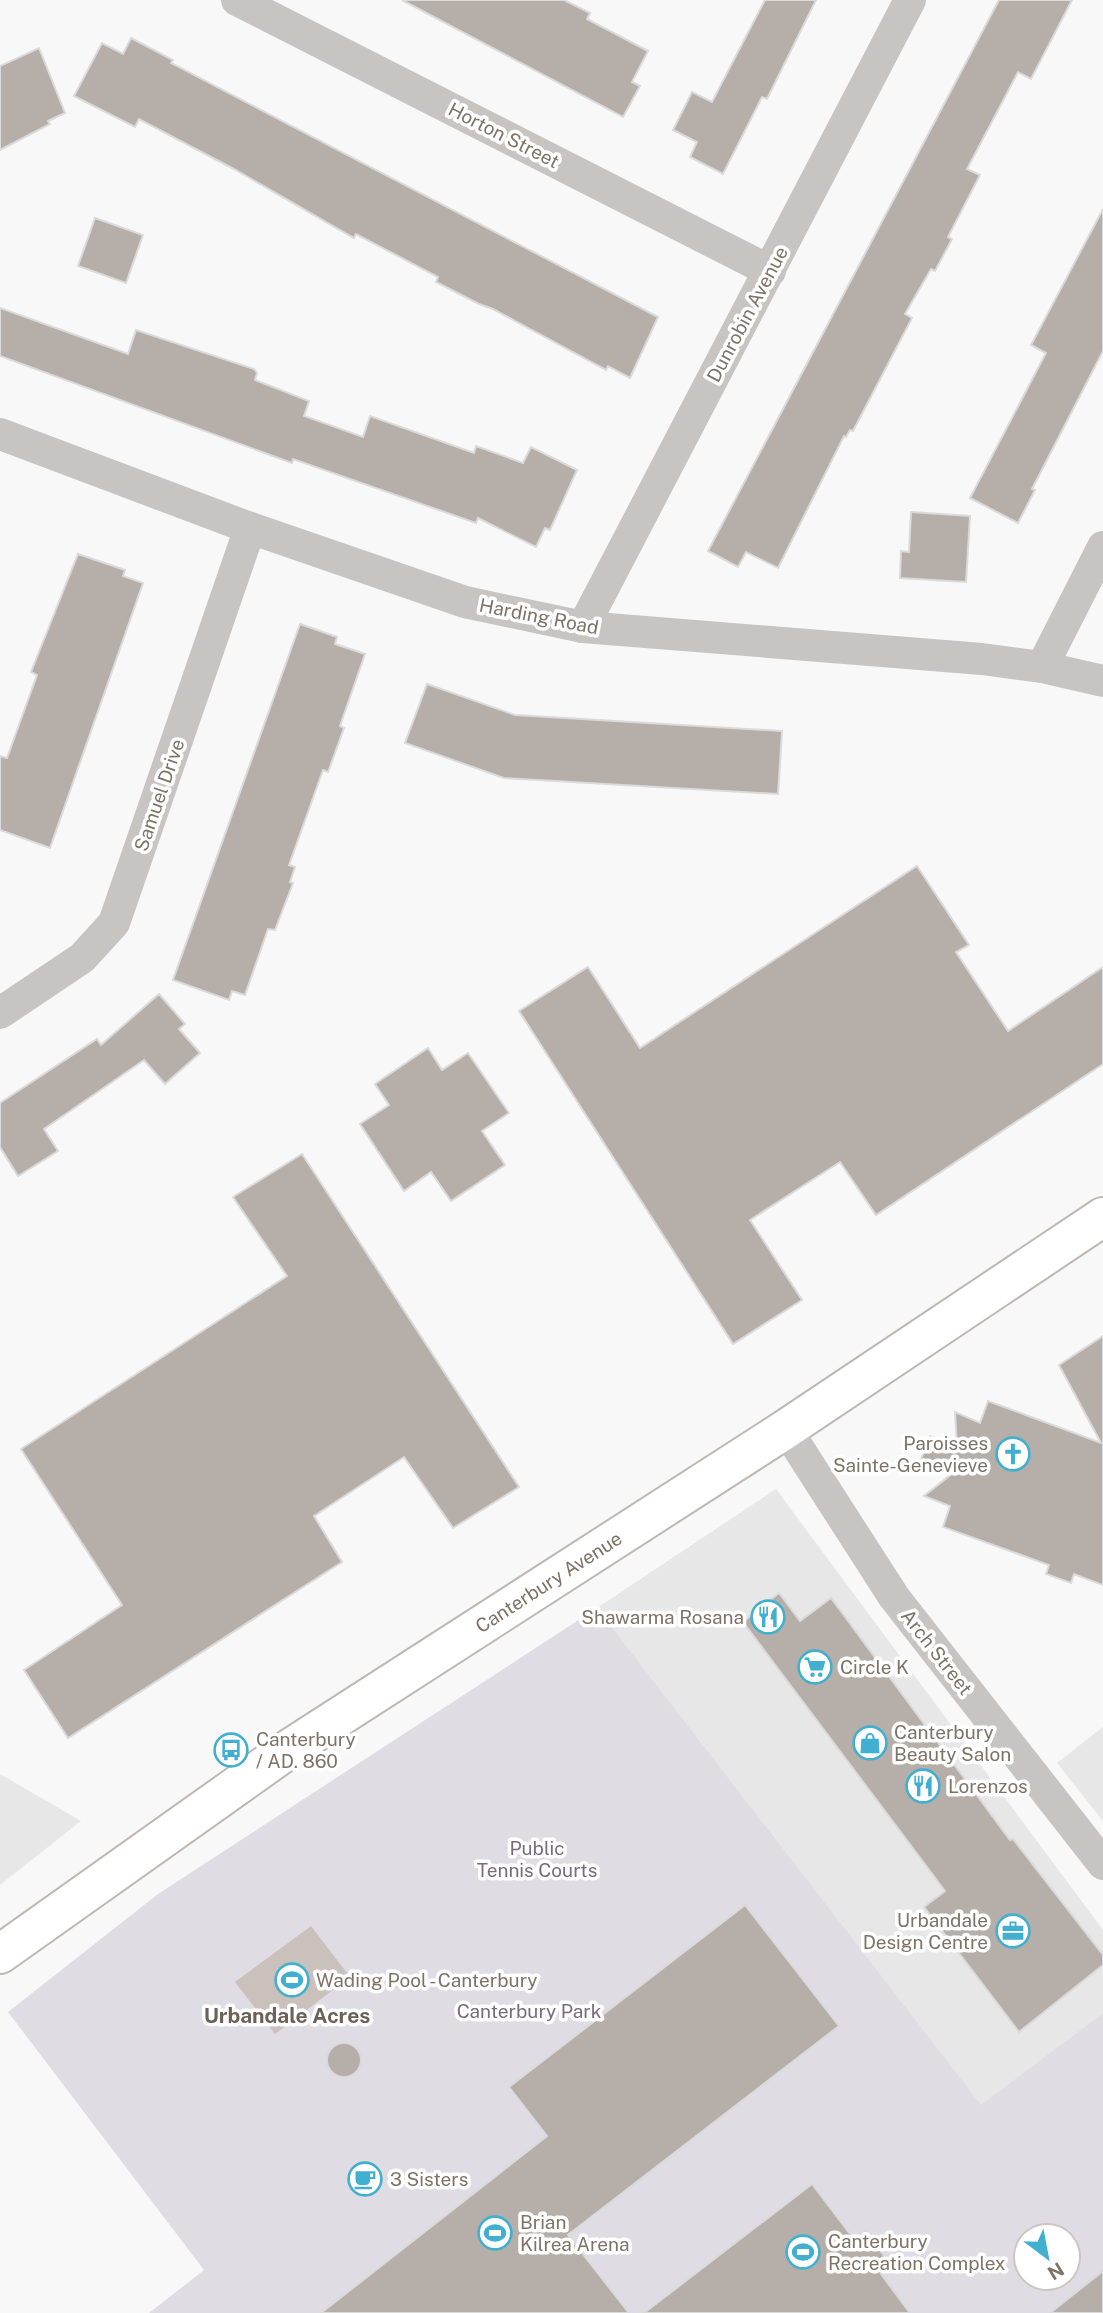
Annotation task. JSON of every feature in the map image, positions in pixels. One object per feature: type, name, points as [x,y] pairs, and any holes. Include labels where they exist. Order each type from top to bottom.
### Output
[{"type":"street","name":"Horton Street","points":[[237,0],[770,271]]},
{"type":"street","name":"Dunrobin Avenue","points":[[583,627],[910,0]]},
{"type":"street","name":"Harding Road","points":[[0,434],[250,528],[465,602],[583,627],[982,659],[1042,667],[1103,681]]},
{"type":"street","name":"Samuel Drive","points":[[0,1013],[82,958],[114,923],[250,528]]},
{"type":"street","points":[[1042,667],[1103,548]]},
{"type":"street","name":"Canterbury Avenue","points":[[0,1954],[283,1753],[786,1429],[1103,1217]]},
{"type":"street","name":"Arch Street","points":[[786,1429],[894,1597],[1103,1864]]},
{"type":"shaded area","points":[[776,1489],[1103,1930],[1103,2013],[981,2106],[597,1608]]},
{"type":"shaded area","points":[[1103,1727],[1103,1821],[1057,1763]]},
{"type":"shaded area","points":[[0,1774],[81,1821],[0,1885]]},
{"type":"shaded area","name":"Wading Pool - Canterbury","points":[[311,1926],[350,1977],[275,2034],[235,1982]]},
{"type":"green space","name":"Canterbury Park","points":[[597,1608],[981,2105],[1103,2013],[1103,2313],[149,2313],[204,2270],[8,2012],[158,1894]]},
{"type":"building","points":[[402,0],[564,0],[590,13],[587,19],[648,51],[632,82],[640,86],[623,117]]},
{"type":"building","points":[[765,0],[816,0],[767,99],[762,97],[723,174],[690,157],[697,142],[673,130],[692,92],[712,102]]},
{"type":"building","points":[[999,0],[1072,0],[1031,79],[1018,72],[967,169],[980,175],[948,237],[952,239],[935,271],[931,269],[905,314],[912,318],[853,431],[850,430],[846,437],[844,436],[778,568],[746,552],[738,567],[708,551]]},
{"type":"building","points":[[131,38],[173,60],[171,63],[658,317],[630,378],[608,366],[606,370],[493,309],[436,282],[438,277],[356,234],[354,238],[234,169],[139,119],[135,127],[74,96],[102,43],[123,54]]},
{"type":"building","points":[[39,48],[65,113],[48,121],[50,124],[0,150],[0,66]]},
{"type":"building","points":[[1103,209],[1103,351],[1032,489],[1035,490],[1018,523],[970,498],[1046,353],[1031,345]]},
{"type":"building","points":[[95,218],[143,235],[126,283],[78,266]]},
{"type":"building","points":[[0,308],[128,354],[136,330],[254,369],[257,373],[255,380],[309,401],[304,416],[363,437],[370,416],[474,453],[476,446],[523,463],[531,447],[577,470],[550,530],[545,528],[536,547],[478,518],[476,523],[293,459],[292,463],[0,356]]},
{"type":"building","points":[[911,512],[970,516],[966,582],[900,578],[901,551],[909,552]]},
{"type":"building","points":[[78,554],[125,570],[123,576],[143,583],[50,848],[0,830],[0,756],[7,758],[37,675],[31,672]]},
{"type":"building","points":[[300,624],[337,637],[335,644],[365,654],[340,726],[344,728],[328,772],[323,770],[289,865],[295,867],[290,882],[293,883],[275,930],[268,929],[245,995],[232,991],[229,1000],[173,980]]},
{"type":"building","points":[[427,684],[515,715],[782,731],[778,794],[504,778],[405,743]]},
{"type":"building","points":[[917,866],[969,945],[956,952],[1008,1031],[1103,967],[1103,1064],[876,1215],[840,1162],[750,1220],[802,1300],[733,1344],[519,1011],[588,967],[640,1048]]},
{"type":"building","points":[[159,994],[185,1024],[179,1029],[200,1053],[165,1084],[144,1060],[44,1129],[58,1151],[18,1176],[0,1147],[0,1103],[97,1039],[101,1045]]},
{"type":"building","points":[[428,1048],[442,1070],[468,1053],[509,1113],[482,1131],[505,1165],[451,1201],[431,1172],[404,1191],[360,1124],[389,1105],[375,1084]]},
{"type":"building","points":[[302,1154],[519,1487],[453,1528],[404,1457],[314,1516],[342,1562],[68,1738],[24,1670],[122,1605],[21,1449],[287,1276],[233,1197]]},
{"type":"building","name":"Paroisses Sainte-Genevieve","points":[[1103,1336],[1103,1585],[1074,1574],[1071,1583],[1046,1574],[1049,1565],[943,1527],[950,1506],[924,1496],[953,1473],[920,1462],[930,1436],[957,1446],[955,1412],[980,1423],[988,1401],[1101,1443],[1059,1365]]},
{"type":"building","points":[[779,1593],[800,1621],[831,1598],[1010,1840],[1013,1839],[1103,1955],[1103,1965],[1019,2032],[924,1907],[945,1891],[743,1622]]},
{"type":"building","points":[[745,1905],[839,2026],[568,2235],[629,2313],[321,2313],[547,2136],[509,2087]]},
{"type":"building","points":[[344,2043],[356,2048],[361,2060],[356,2072],[344,2077],[332,2072],[327,2060],[332,2048]]},
{"type":"building","name":"Canterbury Recreation Complex","points":[[812,2184],[854,2239],[865,2231],[892,2266],[881,2274],[910,2313],[644,2313]]},
{"type":"building","points":[[1103,2271],[1103,2313],[1050,2313],[1076,2292],[1082,2292],[1082,2288]]},
{"type":"place","name":"Paroisses Sainte-Genevieve","points":[[1013,1454]]},
{"type":"place","name":"Shawarma Rosana","points":[[768,1617]]},
{"type":"place","name":"Circle K","points":[[815,1667]]},
{"type":"place","name":"Canterbury Beauty Salon","points":[[870,1743]]},
{"type":"place","name":"Canterbury / AD. 860","points":[[231,1750]]},
{"type":"place","name":"Lorenzos","points":[[923,1786]]},
{"type":"place","name":"Urbandale Design Centre","points":[[1013,1931]]},
{"type":"place","name":"Wading Pool - Canterbury","points":[[292,1980]]},
{"type":"place","name":"3 Sisters","points":[[365,2179]]},
{"type":"place","name":"Brian Kilrea Arena","points":[[495,2233]]},
{"type":"place","name":"Canterbury Recreation Complex","points":[[803,2252]]},
{"type":"district","name":"Urbandale Acres","points":[[287,2015]]},
{"type":"park label","name":"Public Tennis Courts","points":[[537,1859]]}]
